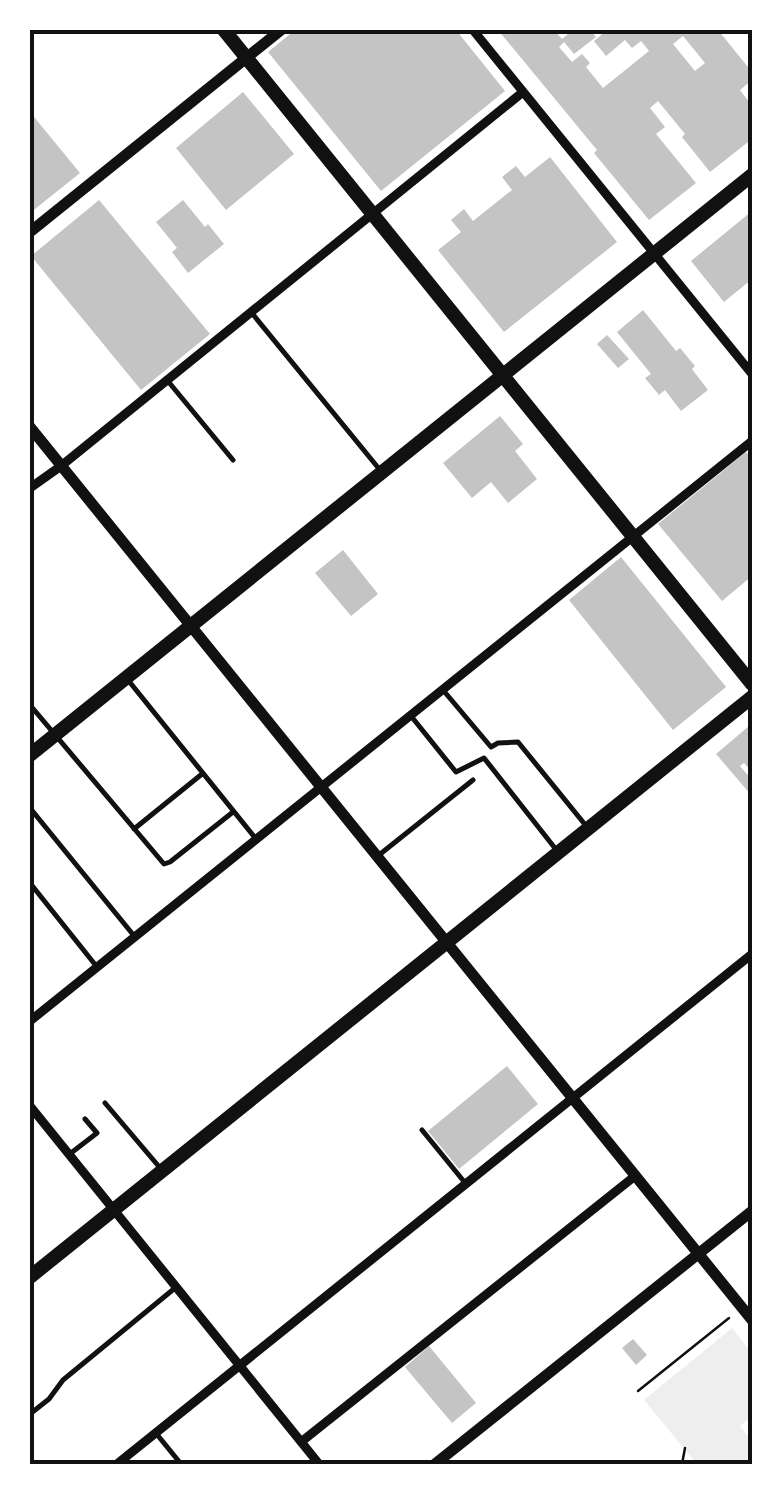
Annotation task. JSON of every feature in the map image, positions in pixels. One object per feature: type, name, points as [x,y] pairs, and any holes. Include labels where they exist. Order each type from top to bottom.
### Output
[{"type":"main road","points":[[224,30],[752,684]]},
{"type":"main road","points":[[30,755],[752,176]]},
{"type":"main road","points":[[30,1277],[752,697]]},
{"type":"street","points":[[30,232],[281,30]]},
{"type":"street","points":[[474,30],[752,374]]},
{"type":"street","points":[[30,488],[524,92]]},
{"type":"street","points":[[30,428],[752,1320]]},
{"type":"street","points":[[30,1021],[752,441]]},
{"type":"street","points":[[117,1464],[752,954]]},
{"type":"street","points":[[30,1106],[319,1464]]},
{"type":"street","points":[[301,1442],[635,1176]]},
{"type":"street","points":[[435,1464],[752,1211]]},
{"type":"lane","points":[[251,312],[382,472]]},
{"type":"lane","points":[[167,380],[233,460]]},
{"type":"lane","points":[[126,678],[257,840]]},
{"type":"lane","points":[[444,690],[491,746]]},
{"type":"lane","points":[[30,705],[164,864],[233,812]]},
{"type":"lane","points":[[411,716],[456,772],[484,758],[491,746],[518,742],[589,829]]},
{"type":"lane","points":[[484,758],[559,853]]},
{"type":"lane","points":[[134,829],[202,774]]},
{"type":"lane","points":[[377,857],[473,780]]},
{"type":"lane","points":[[30,808],[135,937]]},
{"type":"lane","points":[[30,883],[97,967]]},
{"type":"lane","points":[[105,1103],[163,1171]]},
{"type":"lane","points":[[69,1154],[97,1133],[85,1118]]},
{"type":"lane","points":[[422,1130],[466,1184]]},
{"type":"lane","points":[[30,1414],[49,1399],[63,1380],[176,1287]]},
{"type":"lane","points":[[156,1432],[181,1464]]},
{"type":"path","points":[[638,1391],[742,1308]]},
{"type":"path","points":[[682,1464],[685,1448]]},
{"type":"shaded area","points":[[732,1328],[752,1353],[752,1416],[740,1426],[752,1441],[752,1455],[741,1464],[697,1464],[644,1400]]},
{"type":"building","points":[[295,30],[456,30],[505,91],[381,191],[268,52]]},
{"type":"building","points":[[498,30],[554,30],[562,39],[573,30],[590,30],[596,37],[574,54],[564,42],[559,47],[572,62],[582,54],[590,63],[586,67],[603,88],[649,51],[641,41],[632,48],[625,40],[606,56],[594,41],[607,30],[718,30],[752,72],[752,80],[740,90],[752,106],[752,139],[710,172],[658,101],[650,108],[665,127],[656,134],[696,183],[649,220],[594,153],[597,150]],"holes":[[[683,36],[705,63],[695,71],[673,44]]]},
{"type":"building","points":[[243,92],[294,154],[226,210],[176,148]]},
{"type":"building","points":[[30,112],[80,173],[30,213]]},
{"type":"building","points":[[550,157],[617,242],[504,332],[438,250],[461,232],[451,220],[464,209],[473,221],[512,190],[502,177],[516,166],[525,177]]},
{"type":"building","points":[[99,200],[210,334],[141,390],[31,256]]},
{"type":"building","points":[[183,200],[224,244],[188,273],[172,252],[177,248],[156,222]]},
{"type":"building","points":[[752,211],[752,279],[724,302],[691,261]]},
{"type":"building","points":[[643,310],[676,351],[680,348],[695,366],[692,369],[708,390],[681,411],[665,390],[659,395],[645,378],[651,374],[617,332]]},
{"type":"building","points":[[607,335],[629,359],[618,368],[597,344]]},
{"type":"building","points":[[500,416],[523,444],[515,451],[537,479],[508,503],[491,482],[472,498],[443,463]]},
{"type":"building","points":[[746,452],[752,459],[752,576],[722,601],[658,524]]},
{"type":"building","points":[[343,550],[378,594],[351,616],[315,573]]},
{"type":"building","points":[[621,557],[726,687],[673,730],[569,600]]},
{"type":"building","points":[[749,726],[752,772],[744,763],[740,766],[752,780],[752,796],[716,754]]},
{"type":"building","points":[[507,1066],[538,1104],[459,1169],[428,1131]]},
{"type":"building","points":[[633,1339],[647,1355],[636,1365],[622,1348]]},
{"type":"building","points":[[429,1346],[476,1403],[452,1423],[405,1367]]}]
